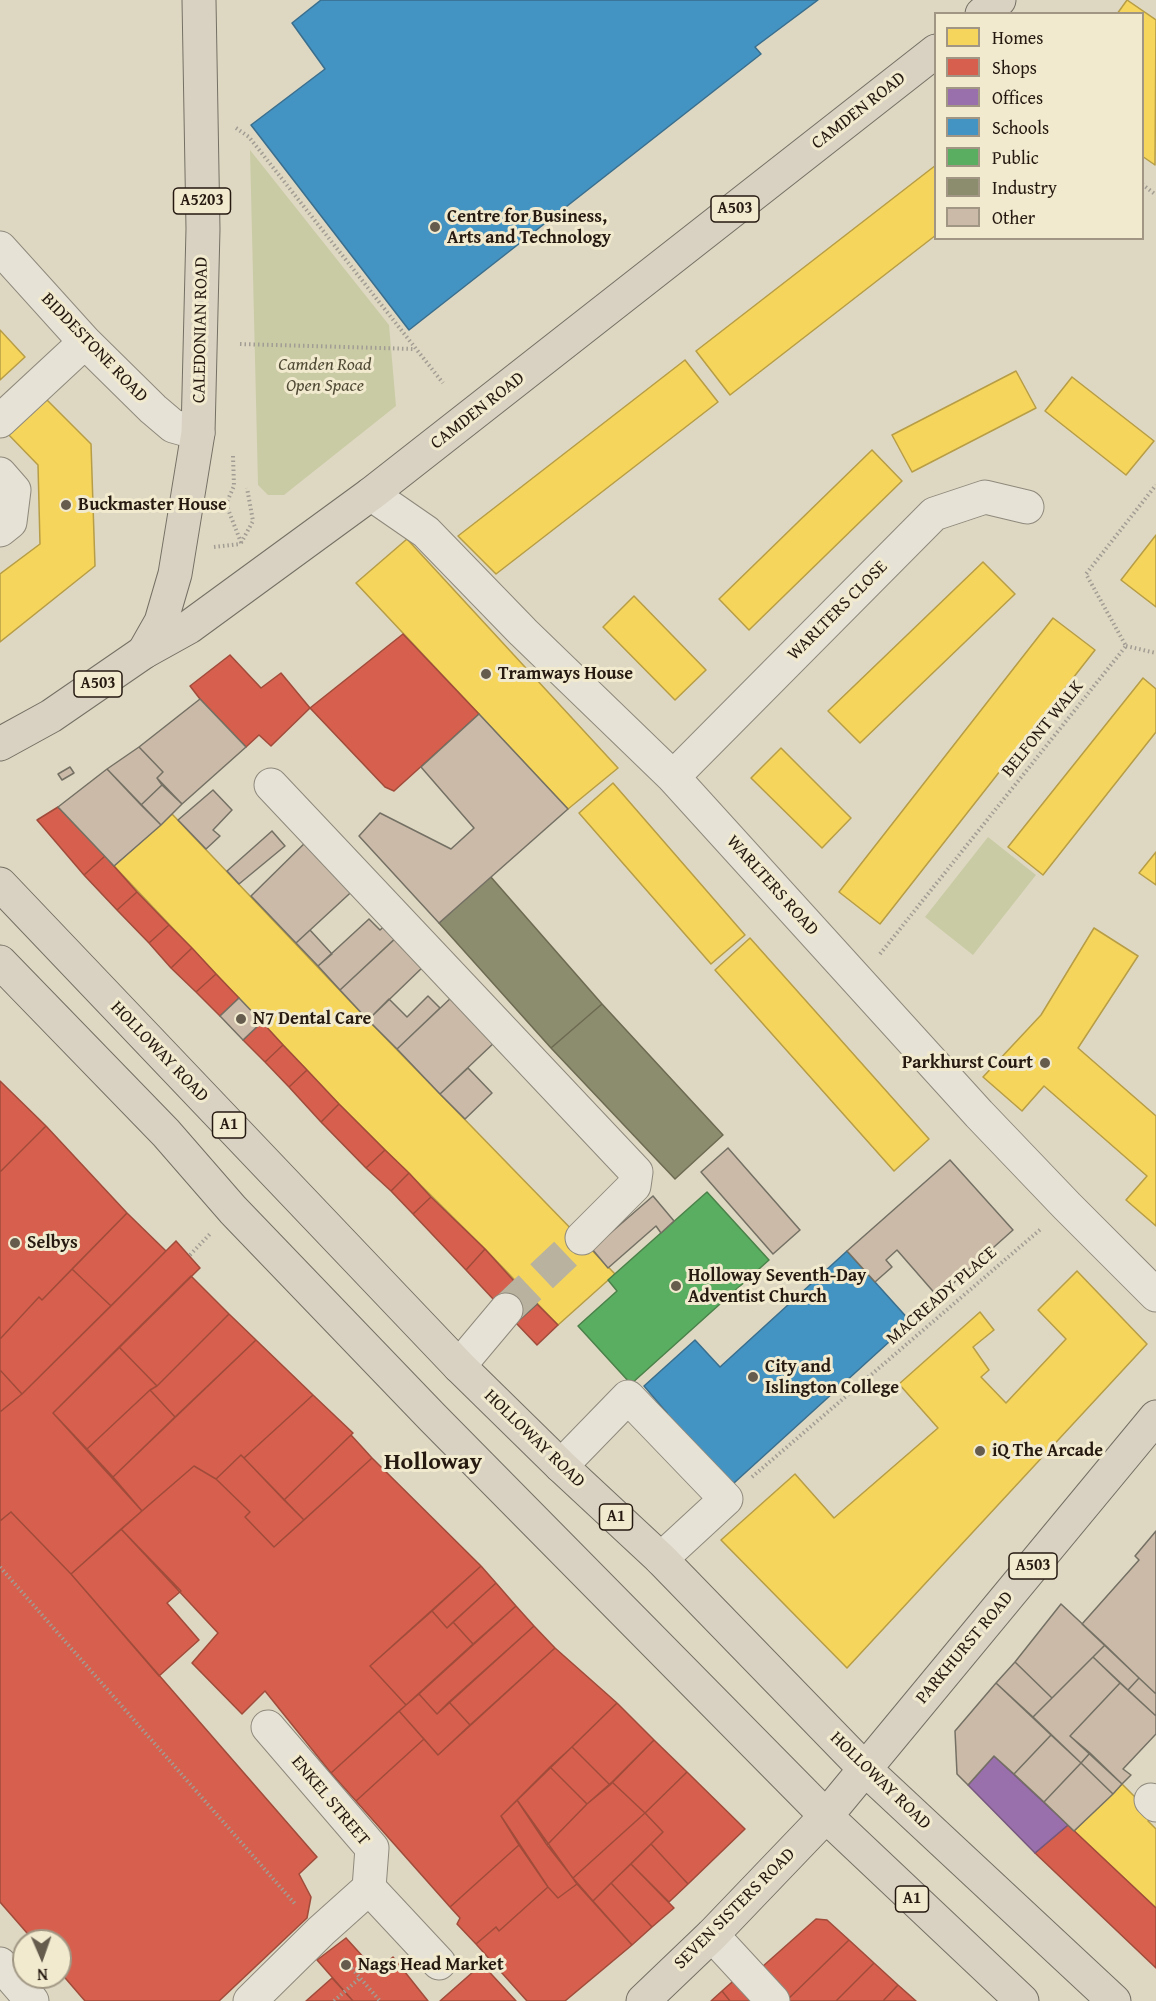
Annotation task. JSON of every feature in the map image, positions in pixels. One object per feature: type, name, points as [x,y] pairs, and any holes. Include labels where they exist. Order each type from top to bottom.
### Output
[{"type":"main road","name":"CALEDONIAN ROAD","points":[[144,652],[161,622],[175,574],[198,433],[203,229],[199,0]]},
{"type":"main road","points":[[984,12],[999,0]]},
{"type":"main road","name":"CAMDEN ROAD","points":[[0,744],[51,716],[144,652],[189,627],[371,494],[934,53]]},
{"type":"main road","name":"HOLLOWAY ROAD","points":[[0,884],[459,1366],[561,1466],[661,1559],[865,1769],[1114,2001]]},
{"type":"main road","name":"A1","points":[[0,962],[166,1133],[233,1210],[432,1417],[826,1816],[1022,2001]]},
{"type":"main road","name":"PARKHURST ROAD","points":[[865,1769],[1156,1417]]},
{"type":"main road","name":"A503","points":[[826,1816],[865,1769]]},
{"type":"main road","name":"SEVEN SISTERS ROAD","points":[[642,2001],[712,1935],[826,1816]]},
{"type":"street","name":"BIDDESTONE ROAD","points":[[0,248],[85,342],[153,409],[173,426],[198,433]]},
{"type":"street","points":[[0,421],[85,342]]},
{"type":"street","points":[[0,474],[14,490],[10,522],[0,530]]},
{"type":"street","name":"WARLTERS ROAD","points":[[371,494],[426,532],[523,632],[673,777],[971,1105],[1156,1295]]},
{"type":"street","name":"WARLTERS CLOSE","points":[[673,777],[934,514],[985,497],[1028,507]]},
{"type":"street","points":[[271,785],[636,1172],[634,1186],[582,1238]]},
{"type":"street","points":[[459,1366],[506,1310]]},
{"type":"street","points":[[561,1466],[628,1397],[726,1500],[661,1559]]},
{"type":"street","name":"ENKEL STREET","points":[[268,1727],[372,1848],[369,1888]]},
{"type":"street","points":[[250,2001],[321,1931],[369,1888],[439,1963]]},
{"type":"street","points":[[712,1935],[773,2001]]},
{"type":"street","points":[[0,1964],[32,2001]]},
{"type":"path","points":[[235,128],[249,137],[443,383]]},
{"type":"path","points":[[1144,185],[1156,195]]},
{"type":"path","points":[[240,344],[416,349]]},
{"type":"path","points":[[1156,485],[1086,574],[1126,646],[1156,653]]},
{"type":"path","points":[[234,486],[226,504],[240,544]]},
{"type":"path","points":[[240,544],[253,521],[247,488]]},
{"type":"path","points":[[212,548],[240,544]]},
{"type":"path","name":"BELFONT WALK","points":[[859,982],[1126,646]]},
{"type":"path","name":"MACREADY PLACE","points":[[726,1500],[1067,1206]]},
{"type":"path","points":[[0,1567],[380,2001]]},
{"type":"path","points":[[334,2001],[360,1978]]},
{"type":"green space","name":"Camden Road Open Space","points":[[250,150],[389,325],[396,406],[284,495],[268,495],[258,485]]},
{"type":"green space","points":[[988,837],[1036,875],[973,955],[925,917]]},
{"type":"building: Homes","points":[[1127,0],[1156,20],[1155,165],[1144,157],[1144,12],[1118,12]]},
{"type":"building: Homes","points":[[934,167],[934,237],[730,395],[696,351]]},
{"type":"building: Homes","points":[[0,330],[25,357],[0,380]]},
{"type":"building: Homes","points":[[685,360],[718,402],[496,574],[458,536]]},
{"type":"building: Homes","points":[[1016,371],[1036,408],[912,472],[892,435]]},
{"type":"building: Homes","points":[[1072,377],[1154,441],[1126,475],[1045,411]]},
{"type":"building: Homes","name":"Buckmaster House","points":[[43,396],[91,444],[95,566],[0,642],[0,574],[40,544],[38,465],[6,432]]},
{"type":"building: Homes","points":[[872,450],[902,481],[749,630],[719,599]]},
{"type":"building: Homes","points":[[1156,535],[1156,607],[1121,580]]},
{"type":"building: Homes","name":"Tramways House","points":[[407,539],[618,768],[568,809],[356,583]]},
{"type":"building: Homes","points":[[983,562],[1015,594],[860,743],[828,711]]},
{"type":"building: Homes","points":[[634,596],[706,670],[675,700],[603,627]]},
{"type":"building: Homes","points":[[1053,618],[1095,650],[880,924],[839,892]]},
{"type":"building: Homes","points":[[1143,678],[1156,689],[1156,732],[1043,875],[1008,847]]},
{"type":"building: Homes","points":[[781,748],[851,818],[822,848],[751,778]]},
{"type":"building: Homes","points":[[613,783],[745,935],[711,964],[579,813]]},
{"type":"building: Homes","points":[[172,814],[615,1274],[558,1325],[339,1104],[114,866]]},
{"type":"building: Homes","points":[[1156,852],[1156,885],[1139,873]]},
{"type":"building: Homes","name":"Parkhurst Court","points":[[1094,928],[1138,956],[1078,1048],[1156,1116],[1156,1226],[1126,1200],[1147,1176],[1044,1086],[1022,1111],[983,1077],[1041,1015]]},
{"type":"building: Homes","points":[[750,938],[929,1139],[894,1171],[715,970]]},
{"type":"building: Homes","name":"iQ The Arcade","points":[[1077,1271],[1147,1344],[847,1668],[721,1540],[795,1474],[834,1518],[938,1428],[899,1384],[980,1312],[994,1330],[973,1347],[989,1370],[981,1377],[1006,1403],[1066,1339],[1038,1310]]},
{"type":"building: Homes","points":[[1122,1784],[1153,1815],[1148,1821],[1156,1829],[1156,1908],[1074,1831]]},
{"type":"building: Shops","points":[[403,634],[479,714],[394,791],[385,787],[310,708]]},
{"type":"building: Shops","points":[[230,655],[261,688],[281,673],[310,708],[271,746],[259,735],[246,747],[190,686]]},
{"type":"building: Shops","points":[[58,807],[105,856],[84,875],[37,820]]},
{"type":"building: Shops","points":[[105,856],[137,892],[117,910],[84,875]]},
{"type":"building: Shops","points":[[137,892],[169,925],[149,943],[117,910]]},
{"type":"building: Shops","points":[[169,925],[192,948],[171,968],[149,943]]},
{"type":"building: Shops","points":[[192,948],[216,974],[196,992],[171,968]]},
{"type":"building: Shops","points":[[216,974],[239,998],[220,1016],[196,992]]},
{"type":"building: Shops","points":[[262,1022],[283,1045],[265,1062],[243,1040]]},
{"type":"building: Shops","points":[[283,1045],[307,1070],[289,1087],[265,1062]]},
{"type":"building: Shops","points":[[307,1070],[339,1104],[321,1122],[289,1087]]},
{"type":"building: Shops","points":[[0,1081],[46,1126],[0,1172]]},
{"type":"building: Shops","points":[[339,1104],[385,1150],[366,1168],[321,1122]]},
{"type":"building: Shops","points":[[46,1126],[127,1213],[42,1300],[39,1297],[0,1339],[0,1172]]},
{"type":"building: Shops","points":[[385,1150],[409,1173],[391,1191],[366,1168]]},
{"type":"building: Shops","points":[[409,1173],[431,1197],[413,1214],[391,1191]]},
{"type":"building: Shops","points":[[431,1197],[485,1249],[466,1270],[413,1214]]},
{"type":"building: Shops","points":[[127,1213],[166,1251],[111,1306],[72,1269]]},
{"type":"building: Shops","points":[[176,1241],[200,1268],[53,1413],[142,1511],[71,1574],[11,1512],[0,1521],[0,1412],[22,1394]]},
{"type":"building: Shops","points":[[485,1249],[514,1281],[494,1300],[466,1270]]},
{"type":"building: Shops","points":[[72,1269],[111,1306],[22,1394],[0,1370],[0,1339],[39,1297],[42,1300]]},
{"type":"building: Shops","points":[[191,1276],[229,1314],[157,1386],[119,1347]]},
{"type":"building: Shops","points":[[537,1304],[558,1325],[537,1345],[516,1323]]},
{"type":"building: Shops","points":[[229,1314],[256,1340],[175,1417],[150,1390],[157,1386]]},
{"type":"building: Shops","points":[[256,1340],[313,1395],[244,1458],[241,1455],[216,1479],[194,1466],[142,1511],[113,1477]]},
{"type":"building: Shops","points":[[119,1347],[157,1386],[87,1449],[53,1413]]},
{"type":"building: Shops","points":[[0,1370],[22,1394],[0,1412]]},
{"type":"building: Shops","points":[[150,1390],[175,1417],[113,1477],[87,1449]]},
{"type":"building: Shops","points":[[313,1395],[353,1433],[284,1500],[244,1458]]},
{"type":"building: Shops","points":[[351,1435],[372,1458],[304,1520],[284,1500]]},
{"type":"building: Shops","points":[[241,1455],[304,1520],[274,1547],[245,1517],[250,1512],[216,1479]]},
{"type":"building: Shops","points":[[372,1458],[481,1566],[370,1666],[406,1705],[331,1773],[265,1691],[242,1714],[192,1663],[218,1633],[121,1529],[194,1466],[216,1479],[250,1512],[245,1517],[274,1547]]},
{"type":"building: Shops","points":[[11,1512],[71,1574],[317,1857],[299,1874],[311,1897],[307,1918],[219,2001],[85,2001],[72,1986],[72,1929],[24,1929],[0,1902],[0,1521]]},
{"type":"building: Shops","points":[[121,1529],[181,1591],[167,1603],[199,1640],[159,1676],[71,1574]]},
{"type":"building: Shops","points":[[481,1566],[496,1583],[447,1628],[432,1611]]},
{"type":"building: Shops","points":[[496,1583],[516,1606],[473,1644],[453,1622]]},
{"type":"building: Shops","points":[[516,1606],[534,1626],[437,1714],[419,1694]]},
{"type":"building: Shops","points":[[432,1611],[447,1628],[453,1622],[473,1644],[406,1705],[370,1666]]},
{"type":"building: Shops","points":[[534,1626],[555,1648],[470,1725],[449,1702]]},
{"type":"building: Shops","points":[[555,1648],[617,1703],[501,1816],[519,1845],[450,1907],[356,1801],[424,1739],[438,1755]]},
{"type":"building: Shops","points":[[419,1694],[437,1714],[449,1702],[470,1725],[438,1755],[399,1711]]},
{"type":"building: Shops","points":[[617,1703],[654,1740],[610,1785],[572,1747]]},
{"type":"building: Shops","points":[[399,1711],[424,1739],[356,1801],[331,1773]]},
{"type":"building: Shops","points":[[654,1740],[687,1772],[645,1813],[612,1782]]},
{"type":"building: Shops","points":[[572,1747],[610,1785],[587,1804],[550,1767]]},
{"type":"building: Shops","points":[[550,1767],[587,1804],[547,1845],[517,1800]]},
{"type":"building: Shops","points":[[687,1772],[745,1829],[688,1884],[651,1844],[663,1832],[645,1813]]},
{"type":"building: Shops","points":[[612,1782],[645,1813],[573,1878],[547,1845]]},
{"type":"building: Shops","points":[[517,1800],[577,1884],[558,1898],[548,1887],[501,1816]]},
{"type":"building: Shops","points":[[645,1813],[663,1832],[593,1901],[573,1878]]},
{"type":"building: Shops","points":[[1068,1825],[1156,1908],[1156,1968],[1035,1853]]},
{"type":"building: Shops","points":[[651,1844],[688,1884],[669,1902],[631,1864]]},
{"type":"building: Shops","points":[[519,1845],[548,1887],[499,1931],[496,1927],[476,1944],[457,1924],[460,1918],[450,1907]]},
{"type":"building: Shops","points":[[631,1864],[674,1908],[652,1927],[611,1883]]},
{"type":"building: Shops","points":[[611,1883],[652,1927],[632,1945],[593,1901]]},
{"type":"building: Shops","points":[[577,1884],[632,1945],[565,2001],[527,2001],[476,1944],[496,1927],[499,1931],[548,1887],[558,1898]]},
{"type":"building: Shops","points":[[816,1919],[827,1920],[849,1940],[786,2001],[753,1975]]},
{"type":"building: Shops","name":"Nags Head Market","points":[[346,1938],[376,1971],[393,1957],[428,2001],[353,2001],[317,1960]]},
{"type":"building: Shops","points":[[849,1940],[874,1963],[836,2001],[786,2001]]},
{"type":"building: Shops","points":[[874,1963],[898,1985],[883,2001],[836,2001]]},
{"type":"building: Shops","points":[[482,1964],[516,2001],[440,2001]]},
{"type":"building: Shops","points":[[740,1975],[762,2001],[730,2001],[722,1991]]},
{"type":"building: Shops","points":[[332,1978],[353,2001],[306,2001]]},
{"type":"building: Shops","points":[[898,1985],[916,2001],[883,2001]]},
{"type":"building: Shops","points":[[722,1991],[730,2001],[711,2001]]},
{"type":"building: Offices","points":[[994,1756],[1068,1825],[1035,1853],[968,1785]]},
{"type":"building: Schools","name":"Centre for Business, Arts and Technology","points":[[321,0],[818,0],[755,47],[761,54],[409,330],[251,125],[325,69],[292,23]]},
{"type":"building: Schools","name":"City and Islington College","points":[[847,1251],[911,1322],[723,1493],[658,1422],[667,1413],[644,1386],[695,1340],[720,1367]]},
{"type":"building: Public","name":"Holloway Seventh-Day Adventist Church","points":[[707,1192],[769,1260],[631,1384],[578,1326],[617,1291],[608,1280]]},
{"type":"building: Industry","points":[[490,876],[602,1004],[551,1048],[439,923]]},
{"type":"building: Industry","points":[[602,1004],[723,1135],[675,1179],[551,1048]]},
{"type":"building: Other","points":[[200,699],[246,747],[182,804],[157,778],[163,772],[139,747]]},
{"type":"building: Other","points":[[479,714],[568,809],[439,923],[359,836],[380,813],[451,849],[474,828],[421,767]]},
{"type":"building: Other","points":[[139,747],[163,772],[157,778],[162,785],[141,805],[107,769]]},
{"type":"building: Other","points":[[70,767],[74,773],[62,780],[58,774]]},
{"type":"building: Other","points":[[107,769],[161,825],[114,866],[58,807]]},
{"type":"building: Other","points":[[162,785],[182,804],[161,825],[141,805]]},
{"type":"building: Other","points":[[213,790],[232,810],[213,830],[220,836],[206,849],[178,820]]},
{"type":"building: Other","points":[[272,831],[285,846],[239,884],[227,871]]},
{"type":"building: Other","points":[[313,835],[360,884],[296,943],[251,896]]},
{"type":"building: Other","points":[[369,919],[380,930],[390,921],[401,933],[340,990],[318,966]]},
{"type":"building: Other","points":[[310,930],[332,954],[318,966],[296,943]]},
{"type":"building: Other","points":[[397,937],[424,966],[368,1020],[340,990]]},
{"type":"building: Other","points":[[454,995],[497,1040],[440,1094],[397,1049]]},
{"type":"building: Other","points":[[428,996],[440,1008],[397,1049],[368,1020],[389,999],[407,1017]]},
{"type":"building: Other","name":"N7 Dental Care","points":[[239,998],[262,1022],[243,1040],[220,1016]]},
{"type":"building: Other","points":[[468,1068],[492,1093],[465,1119],[440,1094]]},
{"type":"building: Other","points":[[728,1148],[800,1230],[773,1254],[701,1172]]},
{"type":"building: Other","points":[[950,1160],[1013,1230],[938,1297],[897,1250],[886,1260],[892,1267],[875,1282],[847,1251]]},
{"type":"building: Other","points":[[653,1196],[674,1221],[661,1233],[656,1226],[608,1268],[592,1249]]},
{"type":"building: Other","points":[[514,1281],[537,1304],[516,1323],[494,1300]]},
{"type":"building: Other","points":[[1156,1531],[1156,1694],[1082,1624],[1139,1560],[1135,1556]]},
{"type":"building: Other","points":[[1061,1604],[1105,1645],[1052,1698],[1015,1662]]},
{"type":"building: Other","points":[[1105,1645],[1139,1678],[1128,1690],[1093,1657]]},
{"type":"building: Other","points":[[1093,1657],[1120,1683],[1070,1736],[1090,1753],[1081,1763],[1033,1717]]},
{"type":"building: Other","points":[[1015,1662],[1052,1698],[1033,1717],[996,1683]]},
{"type":"building: Other","points":[[1139,1678],[1156,1694],[1156,1716],[1128,1690]]},
{"type":"building: Other","points":[[996,1683],[1051,1735],[1014,1774],[994,1756],[968,1785],[957,1774],[955,1731]]},
{"type":"building: Other","points":[[1120,1683],[1156,1716],[1156,1734],[1123,1769],[1131,1775],[1122,1784],[1070,1736]]},
{"type":"building: Other","points":[[1051,1735],[1081,1763],[1044,1802],[1014,1774]]},
{"type":"building: Other","points":[[1090,1753],[1122,1784],[1113,1794],[1081,1763]]},
{"type":"building: Other","points":[[1081,1763],[1113,1794],[1074,1831],[1044,1802]]},
{"type":"tunnel","points":[[506,1310],[582,1238]]},
{"type":"place","name":"Centre for Business, Arts and Technology","points":[[435,227]]},
{"type":"place","name":"Buckmaster House","points":[[66,505]]},
{"type":"place","name":"Tramways House","points":[[486,674]]},
{"type":"place","name":"N7 Dental Care","points":[[241,1019]]},
{"type":"place","name":"Parkhurst Court","points":[[1045,1063]]},
{"type":"place","name":"Selbys","points":[[15,1243]]},
{"type":"place","name":"Holloway Seventh-Day Adventist Church","points":[[676,1286]]},
{"type":"place","name":"City and Islington College","points":[[753,1377]]},
{"type":"place","name":"iQ The Arcade","points":[[980,1451]]},
{"type":"place","name":"Nags Head Market","points":[[346,1965]]},
{"type":"district","name":"Holloway","points":[[433,1463]]}]
